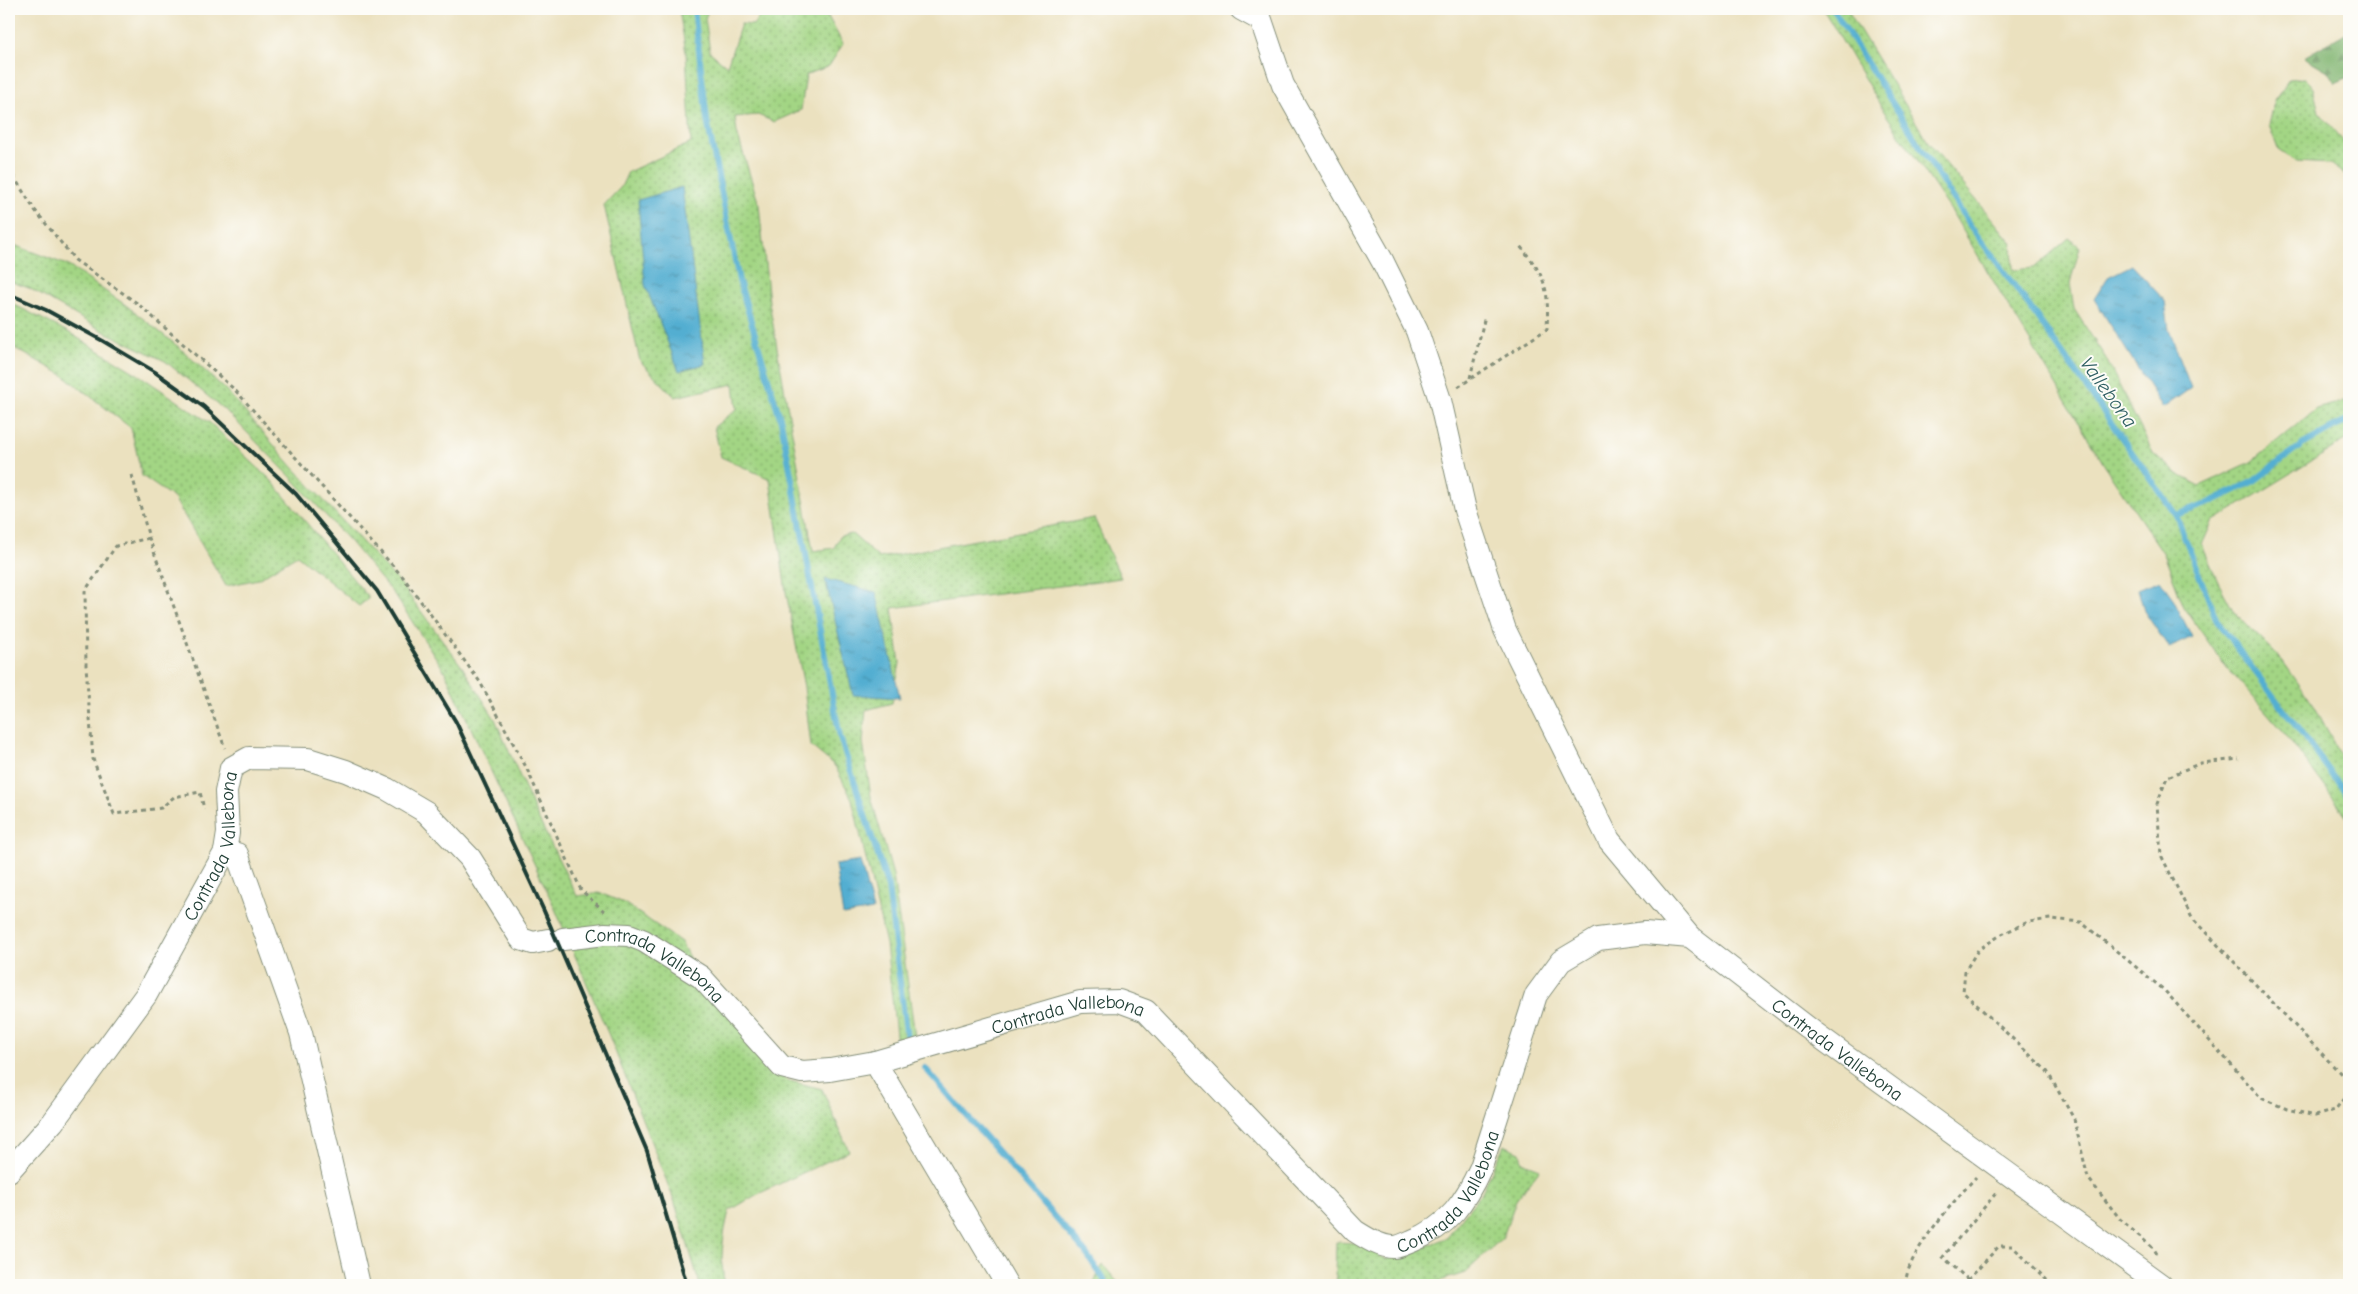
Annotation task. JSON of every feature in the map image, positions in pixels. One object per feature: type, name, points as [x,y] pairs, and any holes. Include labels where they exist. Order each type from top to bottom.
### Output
[{"type":"street","points":[[1240,9],[1262,20],[1283,85],[1383,262],[1417,331],[1440,400],[1465,510],[1505,630],[1609,840],[1690,937]]},
{"type":"street","name":"Contrada Vallebona","points":[[9,1171],[53,1122],[146,995],[225,852],[228,833],[226,792],[231,768],[249,758],[308,759],[346,771],[387,789],[426,812],[470,858],[521,938],[533,943],[605,934],[629,935],[644,941],[702,978],[782,1067],[802,1072],[830,1070],[874,1062],[1080,1002],[1119,1001],[1146,1011],[1355,1231],[1374,1243],[1394,1248],[1424,1236],[1448,1220],[1469,1194],[1481,1167],[1536,995],[1561,961],[1598,940],[1645,933],[1690,937],[1816,1034],[2010,1177],[2156,1281]]},
{"type":"street","points":[[225,852],[237,854],[301,1033],[359,1285]]},
{"type":"street","points":[[874,1062],[1007,1285]]},
{"type":"path","points":[[9,170],[34,209],[76,260],[137,303],[235,390],[403,578],[480,682],[526,767],[581,890],[629,935]]},
{"type":"path","points":[[1440,400],[1470,378],[1547,329],[1548,299],[1539,268],[1519,245]]},
{"type":"path","points":[[1470,378],[1485,316]]},
{"type":"path","points":[[132,475],[149,538],[231,768]]},
{"type":"path","points":[[149,538],[116,546],[85,591],[86,666],[93,759],[114,814],[161,808],[174,797],[200,792],[206,818]]},
{"type":"path","points":[[2156,1281],[2161,1263],[2154,1250],[2120,1219],[2088,1178],[2074,1120],[2047,1071],[1963,992],[1965,971],[1978,950],[2002,934],[2028,922],[2051,919],[2081,922],[2164,990],[2261,1098],[2287,1109],[2315,1116],[2335,1110],[2348,1093],[2345,1078],[2192,918],[2161,855],[2157,804],[2167,777],[2201,763],[2239,759]]},
{"type":"path","points":[[1906,1285],[1905,1277],[1921,1243],[1990,1162]]},
{"type":"path","points":[[1974,1285],[1943,1257],[2010,1177]]},
{"type":"path","points":[[1968,1280],[1999,1246],[2012,1246],[2052,1285]]},
{"type":"green space","points":[[679,9],[709,9],[705,18],[710,52],[727,66],[741,24],[753,25],[766,9],[825,11],[843,44],[829,66],[806,75],[801,110],[774,122],[758,115],[735,117],[737,133],[759,205],[769,302],[813,551],[834,548],[840,536],[852,534],[879,558],[1094,518],[1121,578],[892,608],[900,663],[892,703],[866,710],[863,742],[871,797],[893,875],[915,1036],[897,1044],[886,944],[852,799],[835,766],[811,746],[804,687],[786,592],[770,479],[721,457],[714,427],[737,409],[734,384],[675,397],[640,361],[604,205],[621,187],[628,172],[691,143],[686,53]]},
{"type":"green space","points":[[1823,9],[1847,9],[1928,142],[2012,243],[2013,270],[2034,268],[2069,238],[2080,247],[2070,283],[2074,309],[2105,357],[2153,453],[2176,473],[2200,486],[2251,462],[2316,409],[2349,400],[2349,438],[2212,522],[2202,545],[2218,582],[2234,612],[2282,660],[2315,707],[2340,754],[2349,759],[2349,819],[2284,732],[2223,663],[2184,607],[2164,554],[2108,471],[1950,209],[1885,113]]},
{"type":"green space","points":[[2349,31],[2349,77],[2335,83],[2328,71],[2304,57]]},
{"type":"green space","points":[[2305,78],[2313,88],[2319,112],[2349,147],[2349,178],[2330,164],[2297,162],[2278,149],[2269,125],[2275,100],[2289,79]]},
{"type":"green space","points":[[9,243],[67,265],[127,306],[180,348],[226,390],[292,466],[400,583],[463,668],[495,719],[538,818],[577,896],[600,893],[624,903],[681,942],[706,990],[786,1080],[822,1089],[849,1151],[756,1195],[729,1211],[722,1248],[725,1285],[700,1285],[674,1200],[610,1038],[553,904],[444,670],[396,597],[351,543],[291,477],[227,412],[165,361],[103,331],[29,288],[9,281]]},
{"type":"green space","points":[[9,302],[68,332],[136,373],[210,423],[271,480],[369,598],[359,606],[297,555],[258,579],[226,586],[174,498],[142,476],[131,428],[63,375],[9,345]]},
{"type":"green space","points":[[1504,1145],[1520,1152],[1522,1162],[1540,1169],[1516,1200],[1503,1237],[1465,1273],[1427,1285],[1338,1285],[1335,1273],[1336,1242],[1355,1243],[1386,1259],[1412,1252],[1446,1238],[1481,1194]]},
{"type":"green space","points":[[1103,1265],[1120,1285],[1095,1285],[1094,1282]]},
{"type":"water","points":[[682,187],[705,364],[679,371],[645,285],[638,200]]},
{"type":"water","points":[[2132,265],[2165,301],[2169,330],[2191,388],[2163,408],[2094,299],[2108,277]]},
{"type":"water","points":[[825,579],[876,592],[900,698],[853,695]]},
{"type":"water","points":[[2160,580],[2172,597],[2192,637],[2169,648],[2144,611],[2138,589]]},
{"type":"water","points":[[860,861],[873,910],[843,915],[835,865]]},
{"type":"waterway","points":[[694,9],[707,120],[739,281],[781,421],[840,737],[888,887],[907,1039]]},
{"type":"waterway","name":"Vallebona","points":[[1833,9],[1971,227],[2027,303],[2176,515],[2217,621],[2349,797]]},
{"type":"waterway","points":[[2176,515],[2207,504],[2254,481],[2302,445],[2349,419]]},
{"type":"waterway","points":[[925,1068],[1085,1252],[1108,1285]]},
{"type":"railway","points":[[9,294],[46,310],[103,341],[155,372],[204,407],[296,494],[377,591],[456,722],[544,911],[647,1151],[687,1285]]}]
